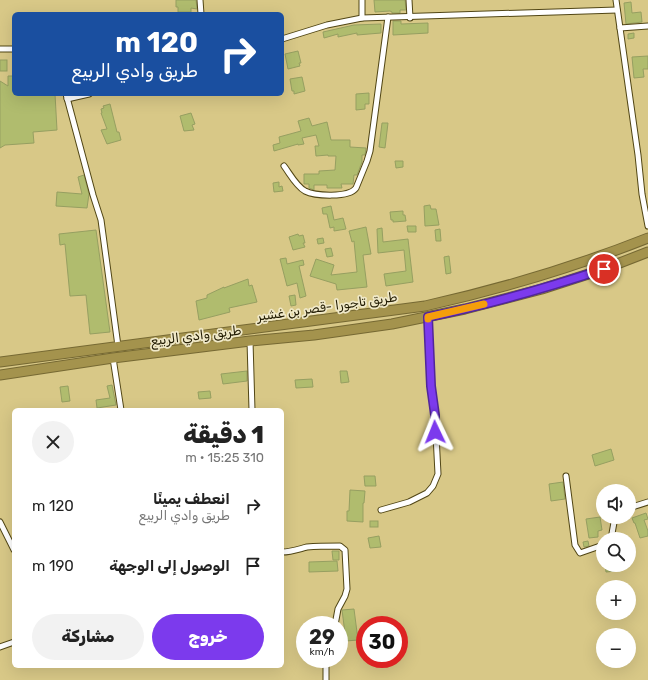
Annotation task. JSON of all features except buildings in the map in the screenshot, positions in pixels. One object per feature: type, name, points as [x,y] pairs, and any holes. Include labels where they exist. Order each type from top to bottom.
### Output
[{"type":"highway","name":"طريق تاجورا -قصر بن غشير","points":[[0,362],[424,306],[538,277],[602,256],[648,238]]},
{"type":"highway","name":"طريق وادي الربيع","points":[[0,375],[114,358],[392,324],[465,309],[542,289],[604,269],[648,252]]},
{"type":"street","points":[[200,0],[201,12]]},
{"type":"street","points":[[362,0],[362,18]]},
{"type":"street","points":[[409,0],[410,18]]},
{"type":"street","points":[[616,0],[642,194],[648,226]]},
{"type":"street","points":[[284,38],[327,25],[362,18],[410,18],[617,10]]},
{"type":"street","points":[[284,166],[297,184],[302,189],[309,192],[338,195],[347,194],[354,191],[370,151],[388,17]]},
{"type":"street","points":[[620,28],[648,26]]},
{"type":"street","points":[[0,49],[12,49]]},
{"type":"street","points":[[66,97],[92,194],[101,220],[118,346]]},
{"type":"street","points":[[381,510],[409,502],[427,493],[433,486],[438,474],[435,415],[431,386],[428,317]]},
{"type":"street","points":[[250,341],[252,408]]},
{"type":"street","points":[[114,358],[121,408]]},
{"type":"street","points":[[566,476],[575,545],[577,550],[580,553],[596,547]]},
{"type":"street","points":[[636,506],[648,502]]},
{"type":"street","points":[[0,522],[12,546]]},
{"type":"street","points":[[284,552],[322,545],[340,546],[343,548],[346,554],[347,589],[338,609],[337,616]]},
{"type":"street","points":[[0,647],[12,643]]},
{"type":"street","points":[[326,668],[326,680]]},
{"type":"slow traffic","points":[[428,319],[428,317],[484,304]]},
{"type":"route","points":[[435,432],[428,317],[542,289],[604,269]]}]
